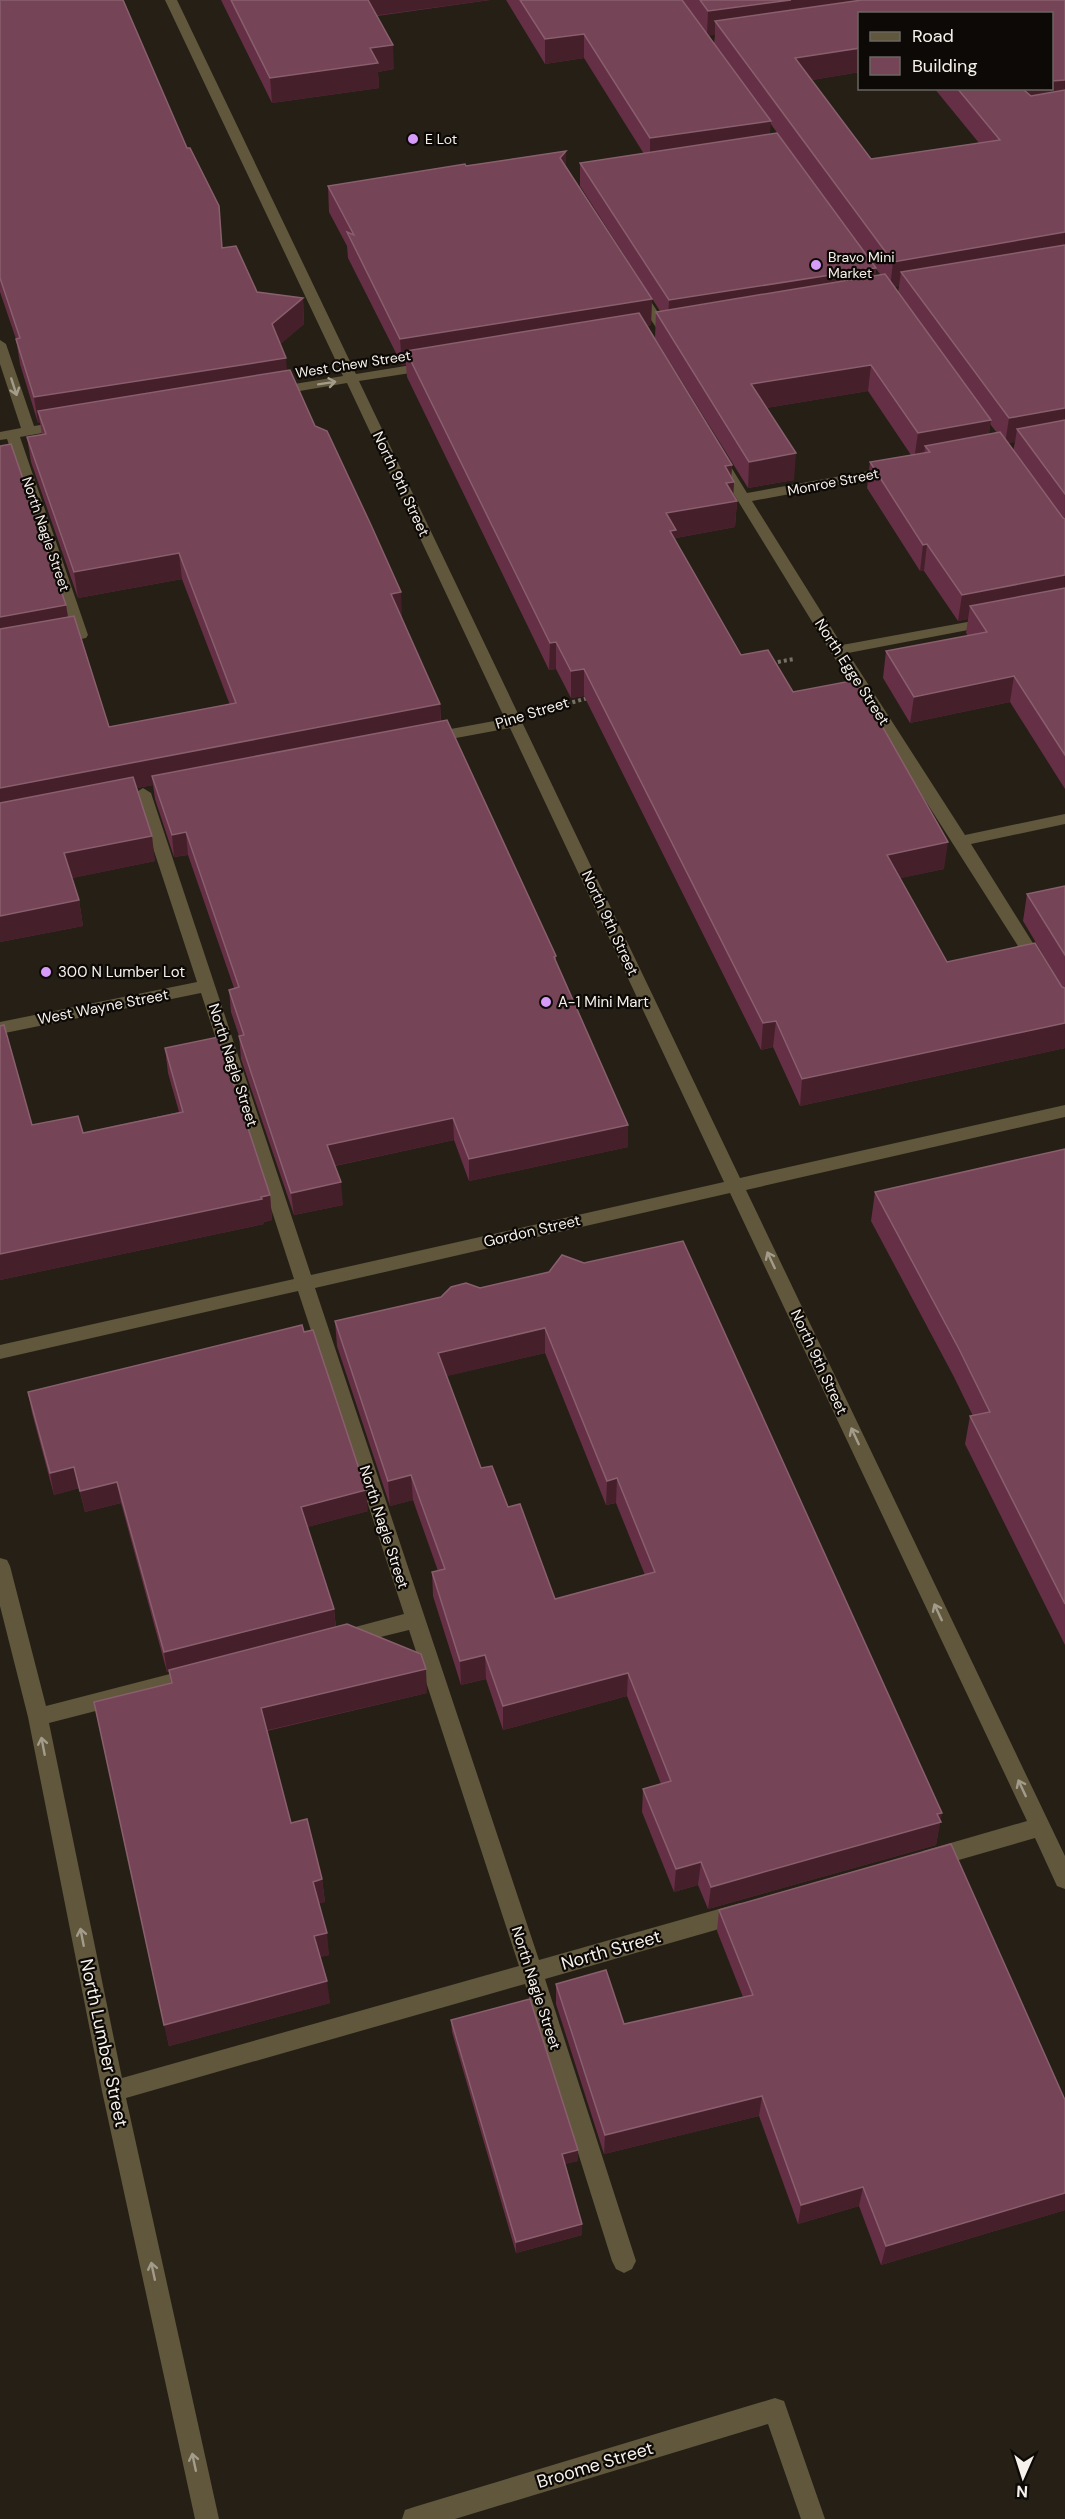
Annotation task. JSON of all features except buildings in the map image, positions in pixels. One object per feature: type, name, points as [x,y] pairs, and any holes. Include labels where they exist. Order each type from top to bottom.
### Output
[{"type":"street","name":"North 9th Street","points":[[171,0],[1065,1879]]},
{"type":"street","points":[[632,280],[664,329]]},
{"type":"street","points":[[0,344],[29,431]]},
{"type":"street","name":"West Chew Street","points":[[259,394],[444,364]]},
{"type":"street","points":[[6,434],[75,423]]},
{"type":"street","name":"North Nagle Street","points":[[6,434],[81,635],[46,642]]},
{"type":"street","name":"North Egge Street","points":[[713,450],[837,651],[963,841],[1047,979]]},
{"type":"street","name":"Monroe Street","points":[[743,498],[906,468]]},
{"type":"street","points":[[837,651],[1008,618]]},
{"type":"street","name":"Pine Street","points":[[410,742],[514,722]]},
{"type":"street","name":"North Nagle Street","points":[[143,793],[532,1973],[624,2261]]},
{"type":"street","points":[[963,841],[1065,819]]},
{"type":"street","name":"West Wayne Street","points":[[0,1028],[207,986]]},
{"type":"street","name":"Gordon Street","points":[[0,1352],[1065,1111]]},
{"type":"street","name":"North Lumber Street","points":[[0,1566],[38,1717],[113,2091],[207,2519]]},
{"type":"street","points":[[323,1643],[414,1620]]},
{"type":"street","points":[[38,1717],[209,1673]]},
{"type":"street","points":[[916,1863],[1040,1827]]},
{"type":"street","name":"North Street","points":[[113,2091],[758,1908]]},
{"type":"street","name":"Broome Street","points":[[414,2519],[775,2410],[813,2519]]},
{"type":"path","points":[[765,664],[837,651]]},
{"type":"path","name":"Pine Street","points":[[514,722],[572,701],[594,697]]},
{"type":"place","name":"E Lot","points":[[413,139]]},
{"type":"place","name":"Bravo Mini Market","points":[[816,265]]},
{"type":"place","name":"300 N Lumber Lot","points":[[46,972]]},
{"type":"place","name":"A-1 Mini Mart","points":[[546,1002]]}]
